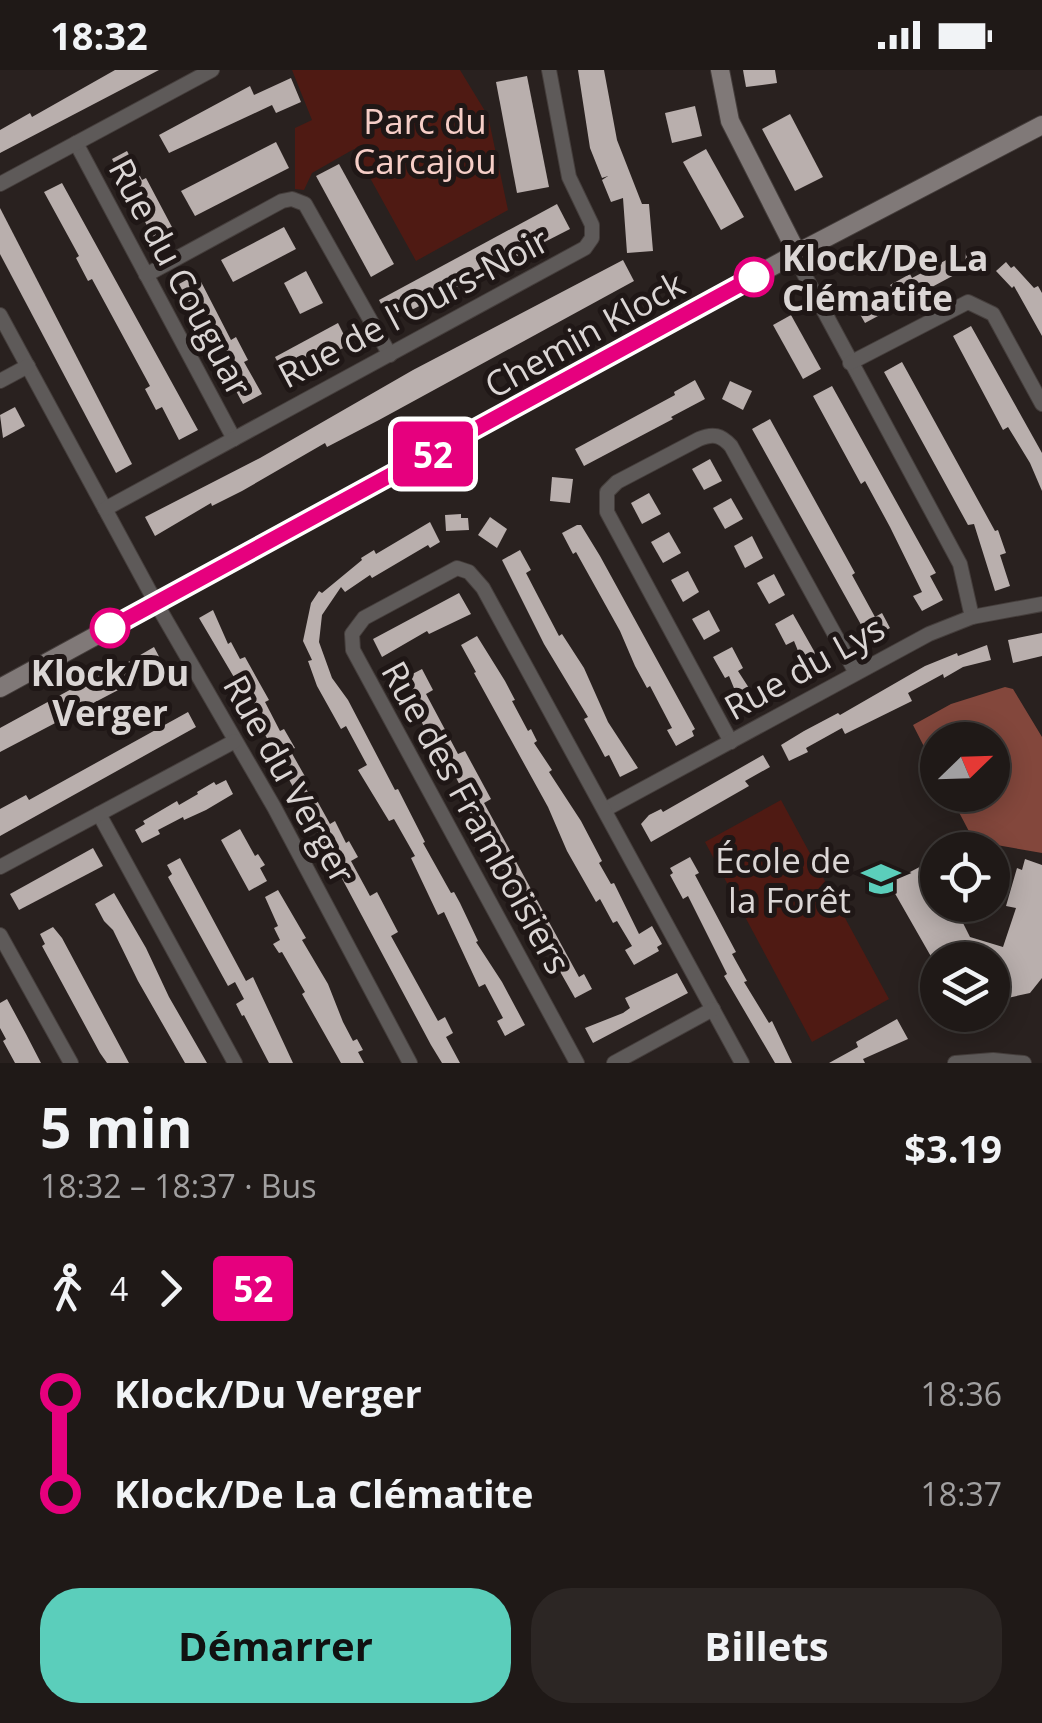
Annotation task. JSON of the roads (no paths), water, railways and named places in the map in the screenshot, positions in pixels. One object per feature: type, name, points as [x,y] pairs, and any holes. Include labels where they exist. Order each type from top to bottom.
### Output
[{"type":"main road","points":[[720,70],[730,120],[798,253]]},
{"type":"main road","name":"Chemin Klock","points":[[0,688],[798,253],[1042,126]]},
{"type":"street","points":[[0,184],[212,70]]},
{"type":"street","name":"Rue de l'Ours-Noir","points":[[105,509],[586,248],[592,238],[592,225],[569,177],[549,70]]},
{"type":"street","name":"Rue du Couguar","points":[[76,143],[234,439]]},
{"type":"street","points":[[146,275],[292,199],[305,204],[390,355]]},
{"type":"street","points":[[798,253],[804,274],[850,363],[960,564],[972,617]]},
{"type":"street","points":[[850,363],[968,302],[993,314],[1042,404]]},
{"type":"street","name":"Rue du Verger","points":[[0,315],[410,1063]]},
{"type":"street","points":[[0,380],[28,366]]},
{"type":"street","points":[[731,742],[606,512],[607,492],[623,478],[708,435],[724,437],[856,673]]},
{"type":"street","name":"Rue des Framboisiers","points":[[577,1063],[353,650],[356,626],[457,568],[470,572],[484,588],[742,1063]]},
{"type":"street","name":"Rue du Lys","points":[[606,809],[929,634],[972,617],[1042,604]]},
{"type":"street","points":[[0,867],[235,741]]},
{"type":"street","points":[[99,814],[235,1063]]},
{"type":"street","points":[[0,934],[70,1063]]},
{"type":"street","points":[[614,1063],[713,1009]]},
{"type":"street","points":[[955,1063],[1024,1063]]},
{"type":"place","name":"Klock/De La Clématite","points":[[754,277]]},
{"type":"place","name":"Klock/Du Verger","points":[[110,628]]},
{"type":"place","name":"École de la Forêt","points":[[881,879]]},
{"type":"park label","name":"Parc du Carcajou","points":[[425,140]]}]
